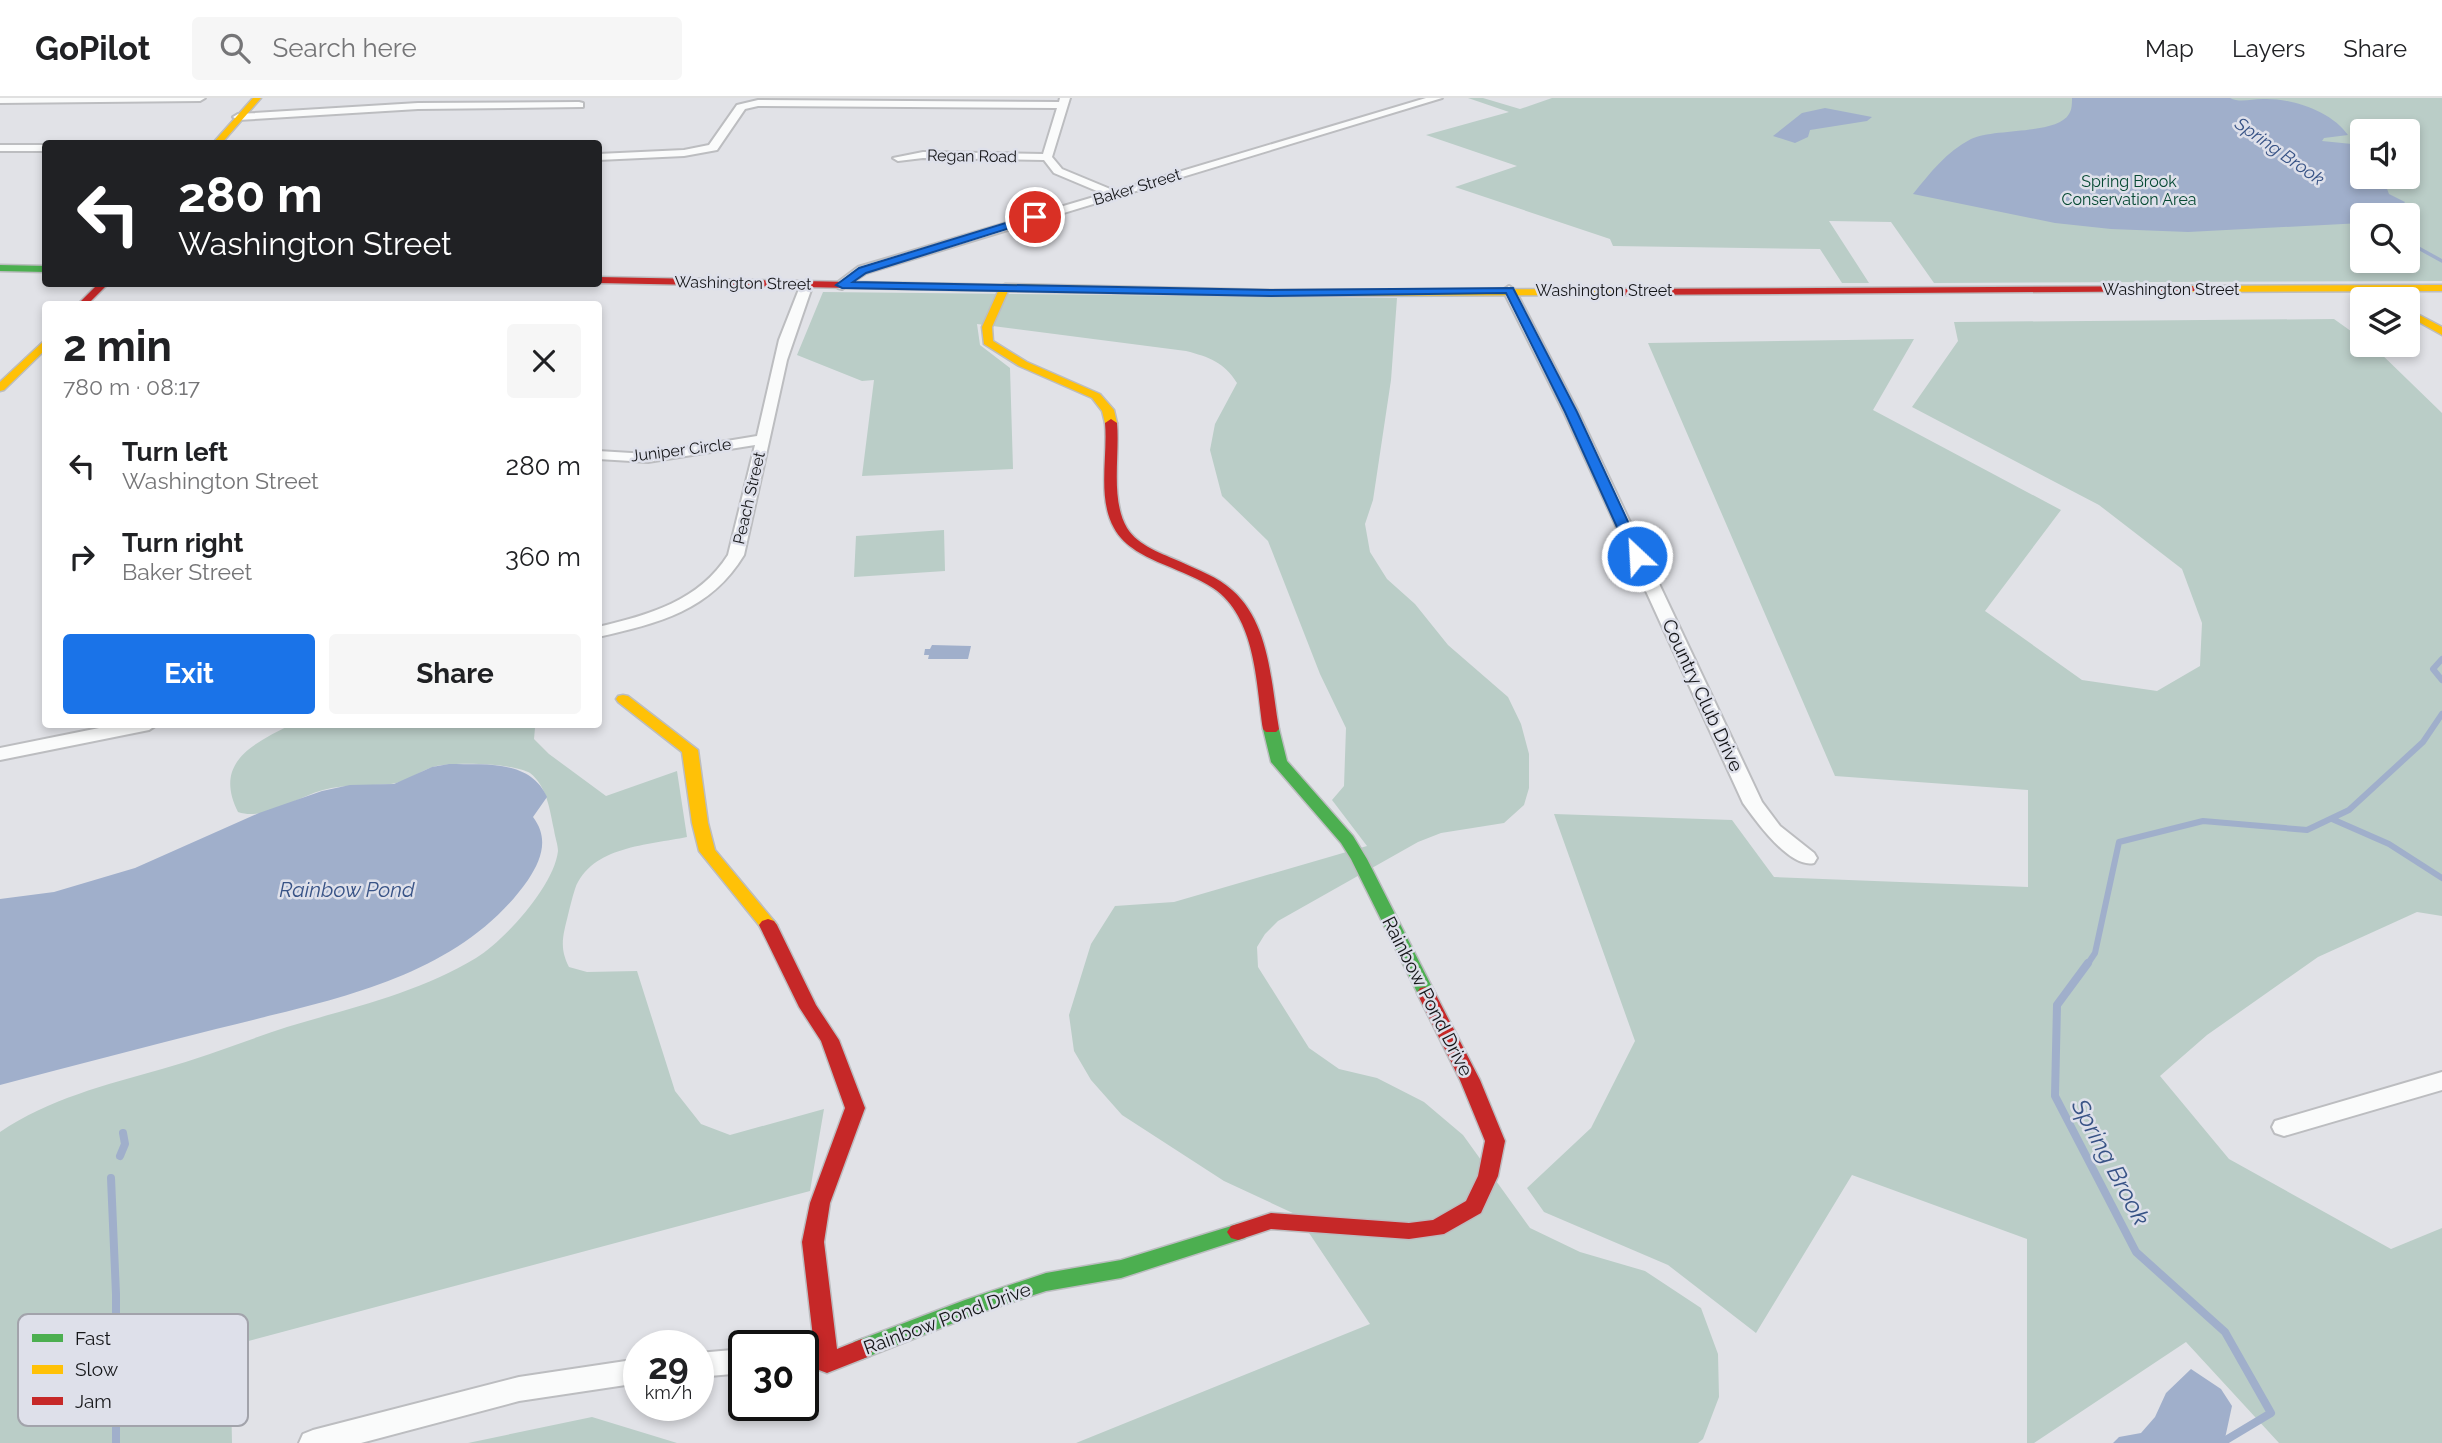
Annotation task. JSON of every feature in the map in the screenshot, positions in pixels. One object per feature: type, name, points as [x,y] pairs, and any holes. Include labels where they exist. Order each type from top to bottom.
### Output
[{"type":"street","points":[[0,100],[200,98]]},
{"type":"street","points":[[219,140],[257,98]]},
{"type":"street","name":"Baker Street","points":[[842,285],[862,271],[1437,98]]},
{"type":"street","points":[[602,158],[684,153],[713,148],[741,107],[758,103],[1064,102],[1047,158],[1058,171],[1113,194]]},
{"type":"street","points":[[238,117],[431,106],[579,106]]},
{"type":"street","points":[[0,148],[42,148]]},
{"type":"street","name":"Regan Road","points":[[898,158],[923,155],[1047,158]]},
{"type":"street","points":[[0,268],[42,269]]},
{"type":"street","name":"Washington Street","points":[[602,280],[1271,293],[2350,288]]},
{"type":"street","name":"Peach Street","points":[[602,631],[644,620],[695,599],[723,578],[736,555],[764,439],[766,414],[796,304],[807,284]]},
{"type":"street","points":[[86,301],[100,287]]},
{"type":"street","name":"Rainbow Pond Drive","points":[[819,1362],[1046,1282],[1121,1269],[1271,1221],[1409,1231],[1437,1228],[1474,1206],[1488,1176],[1495,1141],[1471,1080],[1359,859],[1347,840],[1279,762],[1273,746],[1259,661],[1250,629],[1238,606],[1212,580],[1147,550],[1123,534],[1113,513],[1111,416],[1101,400],[1006,358],[988,342],[987,327],[1005,288]]},
{"type":"street","name":"Washington Street","points":[[2420,288],[2442,288]]},
{"type":"street","name":"Country Club Drive","points":[[1509,290],[1571,412],[1753,803],[1773,830],[1807,858]]},
{"type":"street","points":[[2420,319],[2442,332]]},
{"type":"street","points":[[0,388],[42,346]]},
{"type":"street","name":"Juniper Circle","points":[[602,455],[648,458],[764,439]]},
{"type":"street","name":"Rainbow Pond Drive","points":[[623,699],[690,750],[700,823],[708,851],[768,924],[808,1007],[830,1040],[855,1108],[820,1203],[813,1242],[814,1330]]},
{"type":"street","points":[[0,754],[110,729]]},
{"type":"street","points":[[2284,1127],[2442,1081]]},
{"type":"street","points":[[313,1443],[519,1389],[623,1373]]},
{"type":"green space","name":"Spring Brook Conservation Area","points":[[1468,98],[1483,98],[1520,109],[1552,98],[2442,98],[2442,281],[1934,283],[1891,222],[1829,221],[1869,283],[1842,283],[1820,249],[1613,246],[1610,239],[1455,187],[1517,166],[1426,135],[1509,112]]},
{"type":"green space","points":[[823,292],[1397,298],[1391,380],[1373,500],[1365,524],[1370,552],[1387,579],[1415,604],[1448,645],[1508,697],[1521,724],[1529,754],[1529,788],[1524,805],[1504,823],[1441,833],[1418,842],[1278,921],[1257,947],[1258,967],[1309,1048],[1339,1069],[1377,1078],[1424,1102],[1463,1135],[1530,1228],[1580,1252],[1645,1271],[1701,1308],[1718,1354],[1719,1397],[1703,1439],[1698,1443],[1076,1443],[1370,1324],[1297,1215],[1224,1181],[1122,1115],[1091,1080],[1074,1051],[1069,1015],[1091,944],[1115,906],[1174,902],[1367,846],[1332,800],[1344,786],[1346,728],[1320,674],[1268,541],[1222,496],[1210,450],[1215,424],[1237,383],[1221,365],[1186,351],[977,324],[980,345],[1010,368],[1013,469],[862,476],[874,380],[862,381],[797,355]]},
{"type":"green space","points":[[2334,319],[2350,330],[2350,357],[2384,357],[2442,413],[2442,916],[2417,912],[2318,957],[2207,1035],[2160,1076],[2229,1159],[2391,1249],[2442,1228],[2442,1443],[2279,1443],[2186,1342],[2034,1443],[2027,1443],[2027,1239],[1852,1175],[1756,1333],[1668,1265],[1544,1212],[1527,1188],[1591,1128],[1635,1041],[1554,814],[1732,820],[1774,877],[2028,887],[2028,790],[1835,776],[1648,343],[1914,339],[1873,410],[2061,510],[1985,611],[2082,680],[2157,691],[2200,666],[2202,623],[2182,569],[2099,505],[1912,407],[1958,341],[1954,322]]},
{"type":"green space","points":[[944,530],[945,571],[854,577],[856,536]]},
{"type":"green space","points":[[285,728],[535,728],[534,739],[549,754],[606,796],[677,771],[687,837],[623,850],[594,864],[583,875],[575,889],[565,929],[563,947],[566,960],[569,967],[587,972],[637,971],[675,1091],[701,1124],[730,1135],[824,1109],[810,1191],[248,1341],[248,1314],[18,1314],[18,1426],[232,1426],[232,1443],[0,1443],[0,1132],[38,1110],[78,1094],[384,998],[454,970],[488,950],[514,925],[538,895],[555,865],[558,846],[544,792],[530,773],[510,767],[451,764],[430,768],[396,783],[332,788],[270,811],[248,814],[238,812],[230,780],[234,767],[251,747]]},
{"type":"green space","points":[[592,1417],[677,1443],[468,1443]]},
{"type":"water","points":[[2072,98],[2230,98],[2242,101],[2274,99],[2298,104],[2332,119],[2348,135],[2324,138],[2322,141],[2350,144],[2350,189],[2387,189],[2389,194],[2405,202],[2350,203],[2350,224],[2188,232],[2111,229],[2055,223],[1913,194],[1939,163],[1971,139],[2052,125],[2062,121],[2071,108]]},
{"type":"water","points":[[1825,108],[1872,117],[1867,121],[1810,130],[1808,137],[1795,143],[1773,136],[1802,113]]},
{"type":"water","points":[[932,645],[971,646],[968,659],[928,659],[929,655],[924,655],[925,649],[930,649]]},
{"type":"water","name":"Rainbow Pond","points":[[449,764],[491,765],[518,770],[539,785],[547,797],[533,817],[541,833],[542,848],[533,872],[499,914],[465,942],[428,964],[345,996],[0,1085],[0,899],[54,892],[135,868],[259,813],[322,791],[350,785],[394,784],[432,767]]},
{"type":"water","points":[[2191,1369],[2221,1389],[2232,1406],[2224,1443],[2113,1443],[2119,1437],[2141,1433],[2155,1417],[2166,1393]]},
{"type":"waterway","name":"Spring Brook","points":[[2420,249],[2442,261]]},
{"type":"waterway","name":"Spring Brook","points":[[2442,659],[2433,669],[2442,680]]},
{"type":"waterway","name":"Spring Brook","points":[[2087,965],[2095,953],[2119,842],[2203,821],[2307,830],[2349,810],[2423,742],[2442,714]]},
{"type":"waterway","name":"Spring Brook","points":[[2332,819],[2389,844],[2442,878]]},
{"type":"waterway","name":"Spring Brook","points":[[2088,963],[2057,1005],[2055,1096],[2136,1252],[2225,1332],[2271,1413],[2221,1443]]},
{"type":"waterway","points":[[120,1156],[125,1144],[123,1133]]},
{"type":"waterway","points":[[111,1178],[116,1314]]},
{"type":"waterway","points":[[116,1426],[116,1443]]},
{"type":"traffic: fast","points":[[0,268],[42,269]]},
{"type":"traffic: fast","points":[[1271,729],[1279,762],[1347,840],[1359,859],[1426,993]]},
{"type":"traffic: fast","points":[[862,1349],[973,1306],[1046,1282],[1121,1269],[1238,1232]]},
{"type":"traffic: slow","points":[[220,140],[257,98]]},
{"type":"traffic: slow","points":[[1005,287],[987,327],[988,342],[1023,364],[1096,396],[1108,410],[1111,423]]},
{"type":"traffic: slow","points":[[1009,288],[1271,293],[1618,292]]},
{"type":"traffic: slow","points":[[2192,289],[2442,288]]},
{"type":"traffic: slow","points":[[2420,319],[2442,332]]},
{"type":"traffic: slow","points":[[0,388],[42,346]]},
{"type":"traffic: slow","points":[[623,699],[690,750],[700,823],[707,851],[768,925]]},
{"type":"traffic: jam","points":[[602,280],[1009,288]]},
{"type":"traffic: jam","points":[[86,301],[100,287]]},
{"type":"traffic: jam","points":[[1618,292],[2192,289]]},
{"type":"traffic: jam","points":[[1111,423],[1113,503],[1120,528],[1140,547],[1217,585],[1229,594],[1240,608],[1255,640],[1271,729]]},
{"type":"traffic: jam","points":[[768,925],[808,1007],[830,1040],[855,1108],[820,1203],[813,1242],[827,1363],[862,1349]]},
{"type":"traffic: jam","points":[[1238,1232],[1271,1221],[1409,1231],[1437,1228],[1474,1207],[1488,1176],[1495,1141],[1470,1080],[1426,993]]},
{"type":"route","points":[[1035,217],[862,271],[842,285],[1271,293],[1509,290],[1571,412],[1637,556]]}]
